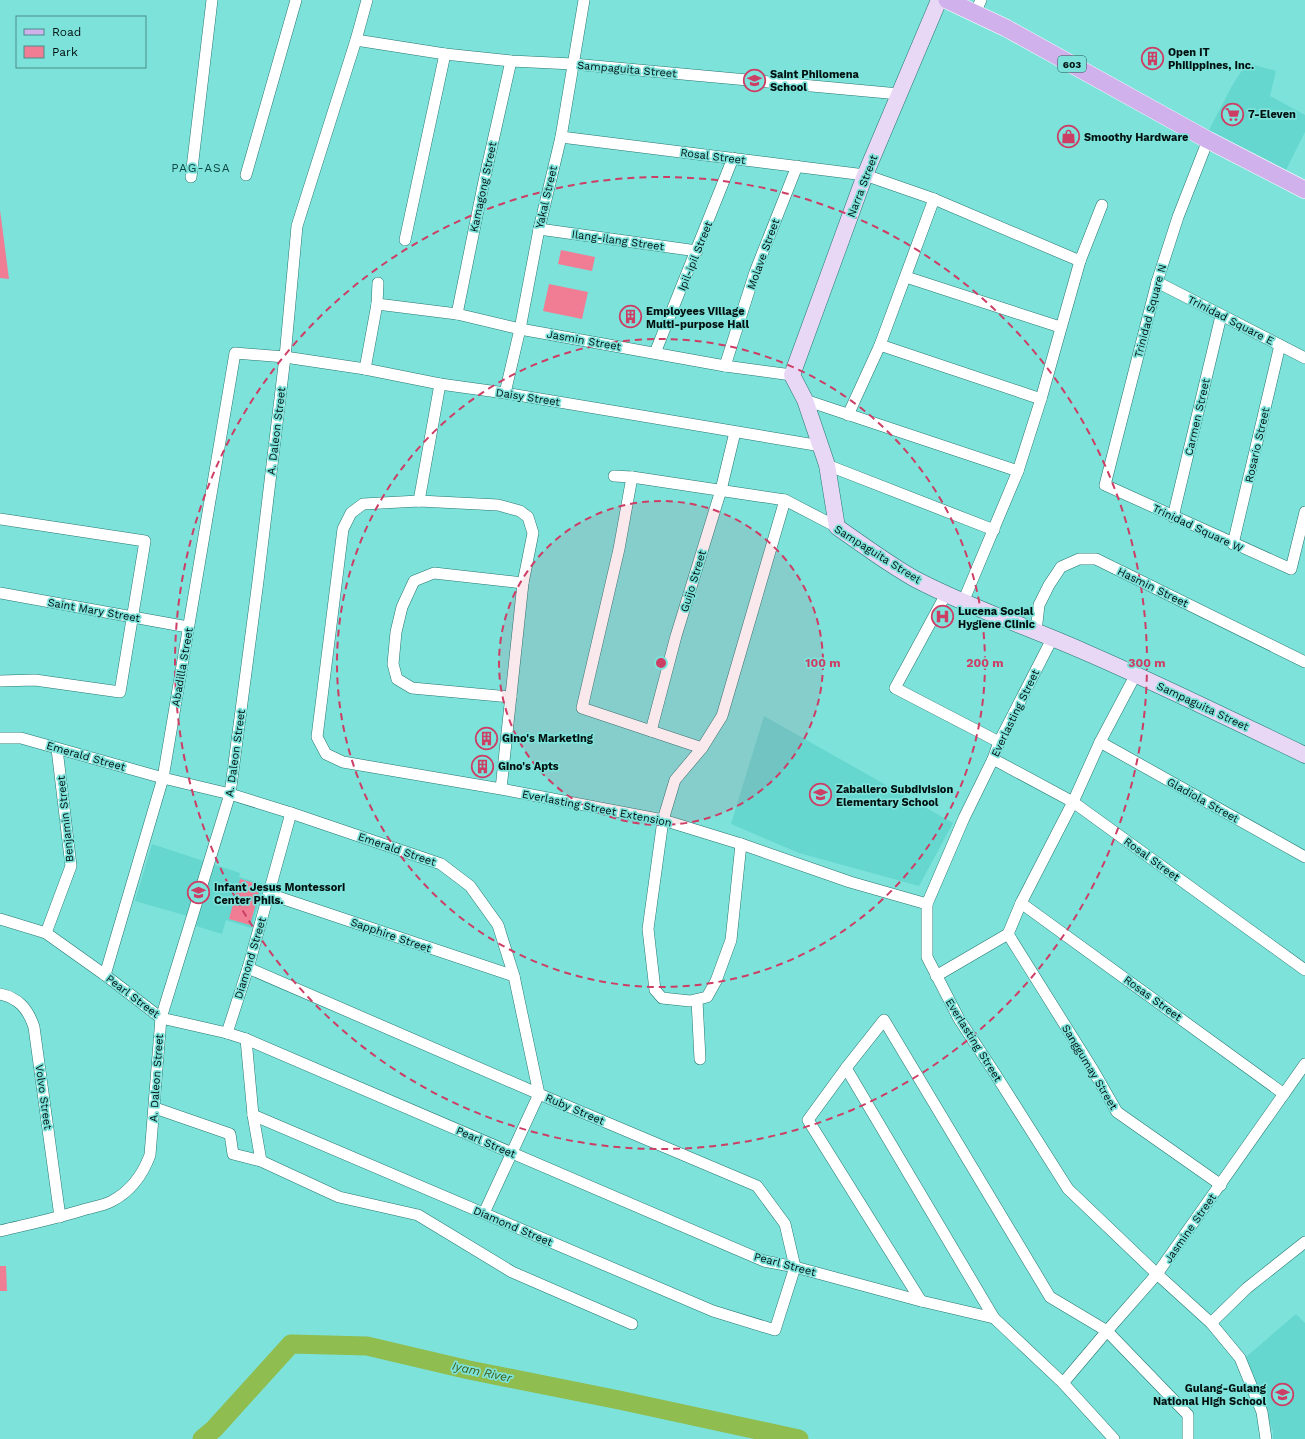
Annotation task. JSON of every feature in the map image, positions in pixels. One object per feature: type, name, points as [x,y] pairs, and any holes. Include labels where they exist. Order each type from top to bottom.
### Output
[{"type":"main road","name":"603","points":[[947,0],[978,6],[1006,28],[1208,140],[1305,190]]},
{"type":"street","points":[[191,177],[212,0]]},
{"type":"street","points":[[246,175],[296,0]]},
{"type":"street","name":"A. Daleon Street","points":[[0,1231],[60,1217],[111,1202],[124,1194],[136,1182],[150,1155],[155,1108],[160,1018],[230,794],[285,357],[297,226],[356,40],[367,0]]},
{"type":"street","name":"Yakal Street","points":[[505,393],[520,329],[539,229],[561,137],[584,0]]},
{"type":"street","name":"Narra Street","points":[[792,375],[865,176],[940,0]]},
{"type":"street","name":"Sampaguita Street","points":[[356,40],[445,54],[511,61],[573,64],[899,94]]},
{"type":"street","points":[[405,240],[445,54]]},
{"type":"street","name":"Kamagong Street","points":[[457,314],[511,61]]},
{"type":"street","name":"Rosal Street","points":[[561,137],[797,166],[865,176],[934,199],[1080,261]]},
{"type":"street","name":"Trinidad Square N","points":[[1105,486],[1157,282],[1178,217],[1208,140]]},
{"type":"street","name":"Ipil-ipil Street","points":[[655,353],[733,158]]},
{"type":"street","name":"Molave Street","points":[[725,366],[755,272],[797,166]]},
{"type":"street","points":[[848,414],[880,345],[934,199]]},
{"type":"street","points":[[963,602],[1018,471],[1041,399],[1060,327],[1080,261],[1102,205]]},
{"type":"street","name":"Ilang-ilang Street","points":[[539,229],[697,251]]},
{"type":"street","points":[[906,277],[1060,327]]},
{"type":"street","name":"Trinidad Square E","points":[[1157,282],[1305,358]]},
{"type":"street","points":[[365,369],[377,304],[378,283]]},
{"type":"street","name":"Jasmin Street","points":[[377,304],[457,314],[520,329],[725,366],[792,375]]},
{"type":"street","name":"Carmen Street","points":[[1173,517],[1222,316]]},
{"type":"street","points":[[880,345],[1041,399]]},
{"type":"street","name":"Rosario Street","points":[[1233,544],[1280,345]]},
{"type":"street","name":"Daisy Street","points":[[235,353],[285,357],[365,369],[440,384],[505,393],[821,446]]},
{"type":"street","name":"Abadilla Street","points":[[105,975],[163,778],[188,627],[208,521],[235,353]]},
{"type":"street","points":[[792,375],[805,400],[827,465],[837,527]]},
{"type":"street","points":[[440,384],[419,501],[498,505],[520,511],[528,517],[533,533],[523,583],[501,789]]},
{"type":"street","points":[[805,400],[1018,471]]},
{"type":"street","name":"Guijo Street","points":[[651,731],[676,636],[721,490],[735,432]]},
{"type":"street","points":[[827,465],[994,530]]},
{"type":"street","name":"Sampaguita Street","points":[[614,476],[785,500],[837,527],[915,579],[963,602],[1053,637],[1136,674],[1305,754]]},
{"type":"street","points":[[632,478],[619,549],[582,708],[702,748]]},
{"type":"street","name":"Trinidad Square W","points":[[1105,486],[1291,569],[1305,512]]},
{"type":"street","points":[[741,844],[731,940],[716,981],[707,997],[690,1001],[662,998],[655,990],[648,930],[663,820],[675,780],[702,748],[722,716],[785,500]]},
{"type":"street","name":"Everlasting Street Extension","points":[[419,501],[363,504],[351,513],[343,528],[317,737],[326,754],[344,762],[501,789],[663,820],[741,844],[850,882],[927,904]]},
{"type":"street","points":[[0,519],[145,541],[120,692],[35,680],[0,681]]},
{"type":"street","name":"Hasmin Street","points":[[1036,631],[1039,605],[1049,585],[1061,567],[1079,559],[1096,559],[1305,662]]},
{"type":"street","points":[[511,698],[412,688],[397,679],[393,664],[396,632],[402,607],[414,581],[434,574],[523,583]]},
{"type":"street","name":"Saint Mary Street","points":[[0,593],[188,627]]},
{"type":"street","points":[[946,594],[895,688],[999,742]]},
{"type":"street","name":"Everlasting Street","points":[[1053,637],[999,742],[993,759],[964,818],[927,904],[927,957],[959,1019],[1068,1189],[1211,1323],[1240,1358],[1262,1412],[1266,1439]]},
{"type":"street","points":[[936,976],[1008,934],[1021,903],[1074,802],[1100,742],[1136,674]]},
{"type":"street","name":"Emerald Street","points":[[0,738],[21,738],[163,778],[230,794],[291,813],[440,864],[470,886],[498,925],[514,976],[539,1094]]},
{"type":"street","name":"Gladiola Street","points":[[1100,742],[1305,857]]},
{"type":"street","name":"Benjamin Street","points":[[46,934],[71,866],[58,749]]},
{"type":"street","name":"Rosal Street","points":[[993,759],[1074,802],[1305,970]]},
{"type":"street","name":"Diamond Street","points":[[227,1032],[248,968],[291,813]]},
{"type":"street","name":"Sapphire Street","points":[[269,894],[514,976]]},
{"type":"street","name":"Rosas Street","points":[[1021,903],[1284,1094]]},
{"type":"street","name":"Pearl Street","points":[[0,919],[46,934],[105,975],[160,1018],[227,1032],[246,1039],[764,1261],[795,1267],[921,1301],[994,1318]]},
{"type":"street","name":"Sanggumay Street","points":[[1008,934],[1093,1070],[1117,1112],[1221,1185]]},
{"type":"street","name":"Ruby Street","points":[[248,968],[539,1094],[757,1186],[785,1224],[795,1267]]},
{"type":"street","name":"Volvo Street","points":[[0,994],[18,1001],[30,1015],[34,1027],[60,1217]]},
{"type":"street","points":[[697,1000],[700,1059]]},
{"type":"street","points":[[921,1301],[808,1120],[846,1068],[884,1020],[1050,1297],[1107,1331],[1188,1415],[1188,1439]]},
{"type":"street","points":[[246,1039],[253,1115],[261,1161]]},
{"type":"street","name":"Jasmine Street","points":[[1063,1383],[1157,1274],[1305,1064]]},
{"type":"street","points":[[846,1068],[994,1318],[1063,1383],[1114,1439]]},
{"type":"street","points":[[484,1214],[539,1094]]},
{"type":"street","points":[[155,1108],[230,1134],[233,1154],[261,1161],[339,1197],[418,1215],[512,1272],[632,1324]]},
{"type":"street","name":"Diamond Street","points":[[253,1115],[713,1311],[775,1330],[795,1267]]},
{"type":"street","points":[[1211,1323],[1247,1288],[1305,1242]]},
{"type":"shaded area","points":[[1247,63],[1276,71],[1270,96],[1305,115],[1305,132],[1286,170],[1209,130],[1233,84]]},
{"type":"shaded area","name":"Zaballero Subdivision Elementary School","points":[[764,716],[953,823],[919,886],[799,853],[731,824]]},
{"type":"shaded area","name":"Infant Jesus Montessori Center Phils.","points":[[152,844],[240,873],[239,877],[264,884],[251,928],[226,920],[222,934],[196,926],[198,919],[135,901]]},
{"type":"shaded area","name":"Gulang-Gulang National High School","points":[[1296,1314],[1305,1323],[1305,1439],[1273,1439],[1273,1431],[1246,1357]]},
{"type":"green space","points":[[0,210],[9,279],[0,278]]},
{"type":"green space","points":[[561,250],[595,257],[592,271],[558,264]]},
{"type":"green space","points":[[549,284],[588,292],[582,319],[543,311]]},
{"type":"green space","points":[[240,879],[261,885],[250,925],[229,919]]},
{"type":"green space","points":[[0,1266],[6,1266],[7,1291],[0,1291]]},
{"type":"waterway","name":"Iyam River","points":[[202,1439],[214,1429],[291,1344],[367,1346],[469,1370],[619,1400],[799,1439]]},
{"type":"place","name":"Open iT Philippines, Inc.","points":[[1152,58]]},
{"type":"place","name":"Saint Philomena School","points":[[754,80]]},
{"type":"place","name":"7-Eleven","points":[[1232,114]]},
{"type":"place","name":"Smoothy Hardware","points":[[1069,137]]},
{"type":"place","name":"Employees Village Multi-purpose Hall","points":[[630,317]]},
{"type":"place","name":"Lucena Social Hygiene Clinic","points":[[943,617]]},
{"type":"place","name":"Gino's Marketing","points":[[486,738]]},
{"type":"place","name":"Gino's Apts","points":[[483,766]]},
{"type":"place","name":"Zaballero Subdivision Elementary School","points":[[821,795]]},
{"type":"place","name":"Infant Jesus Montessori Center Phils.","points":[[199,893]]},
{"type":"place","name":"Gulang-Gulang National High School","points":[[1282,1394]]},
{"type":"district","name":"PAG-ASA","points":[[201,168]]}]
